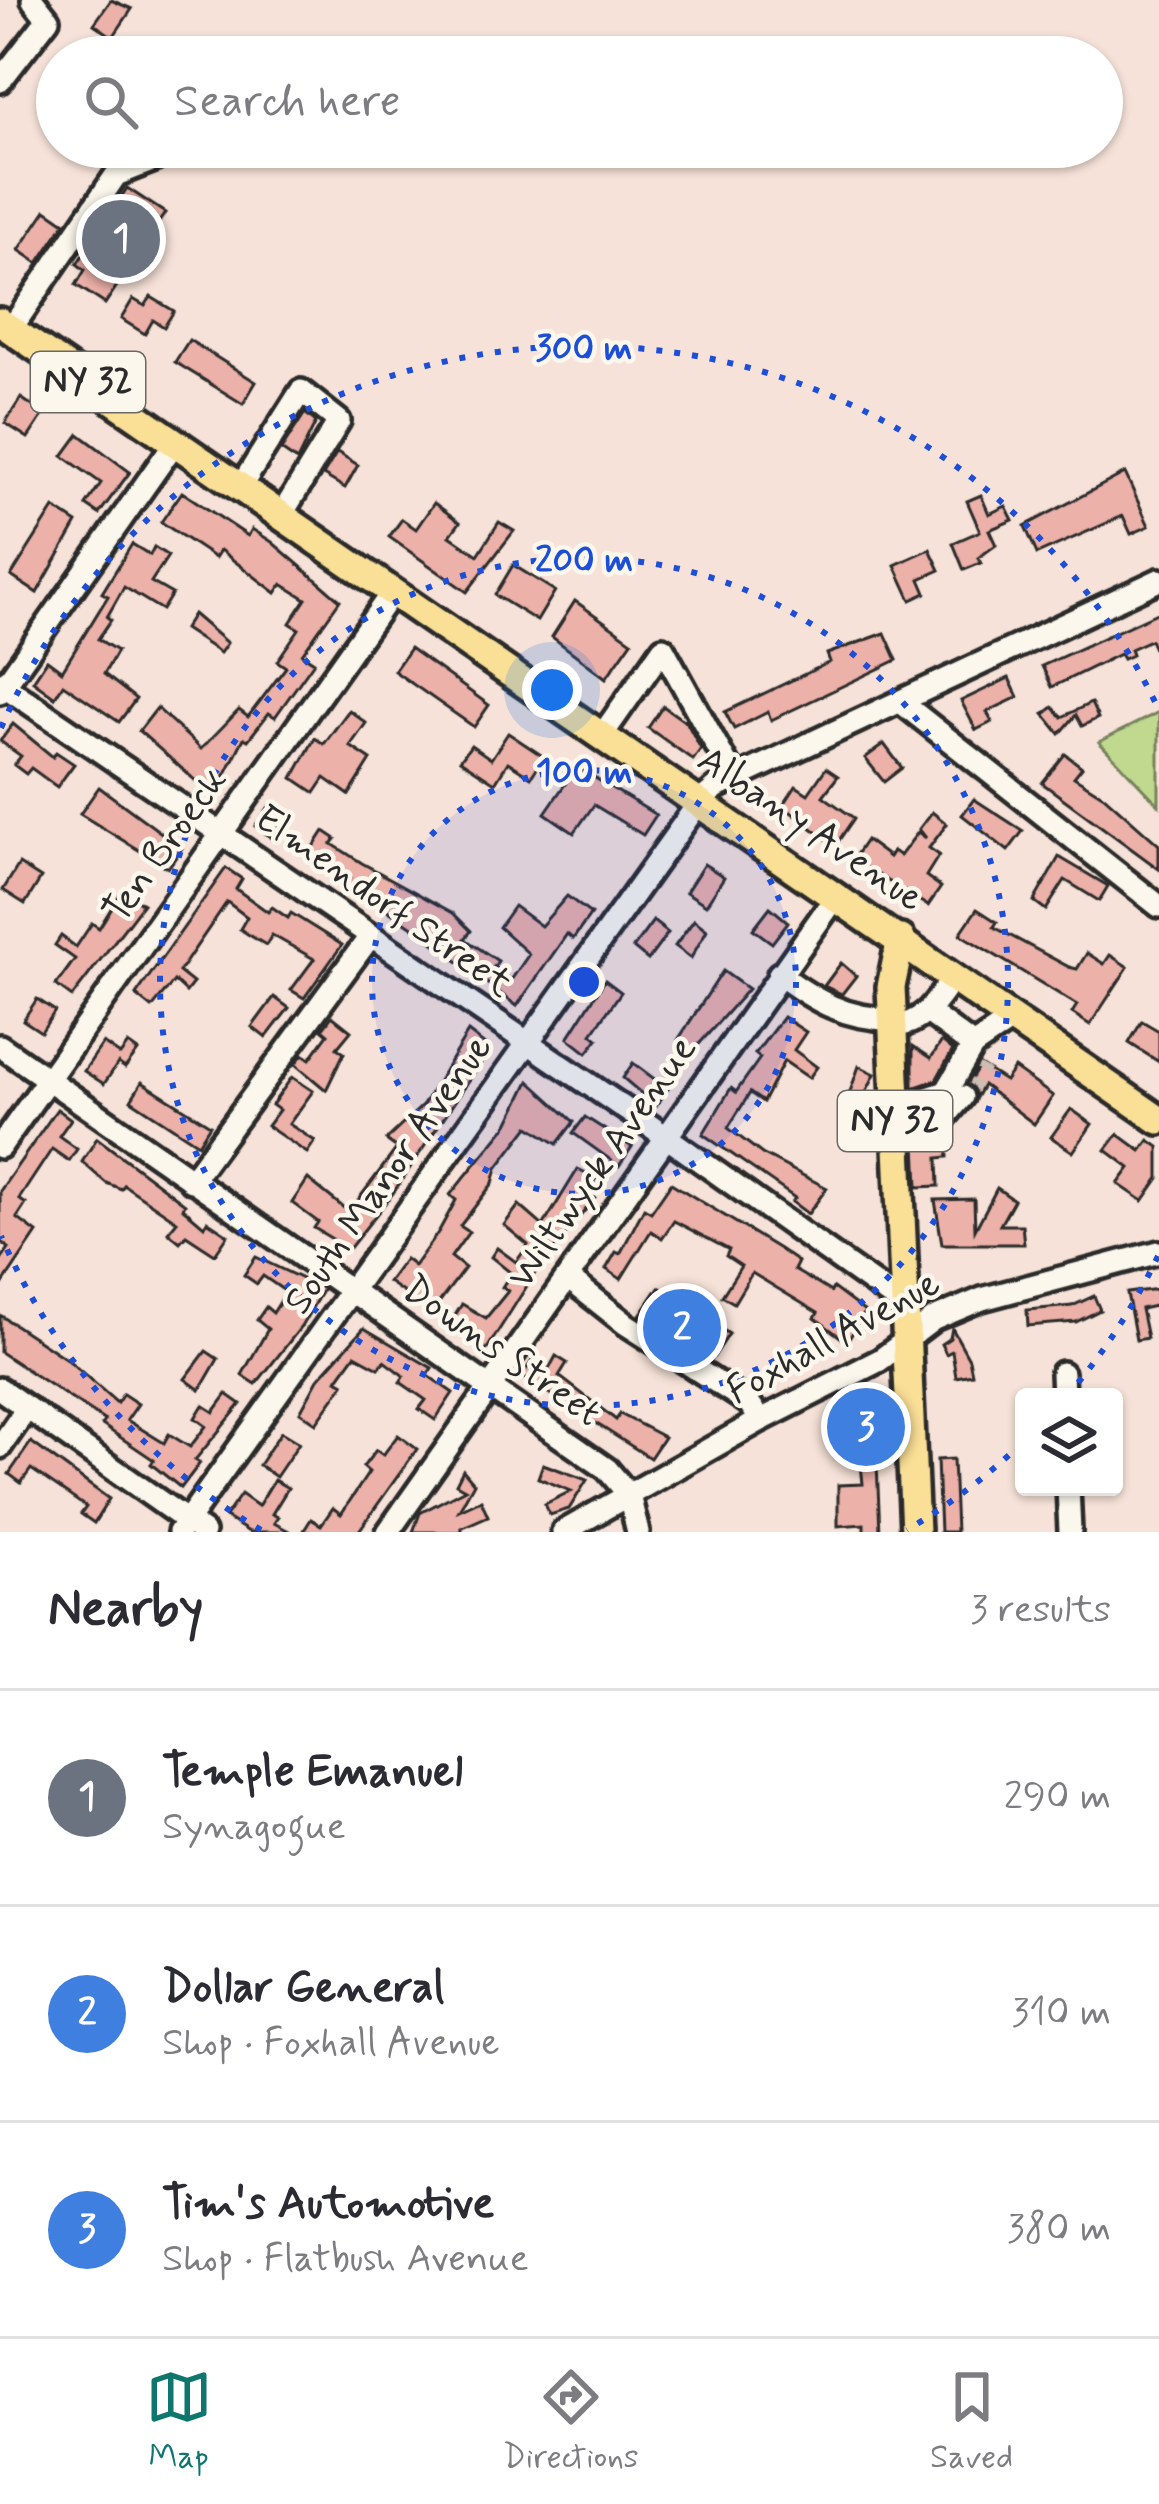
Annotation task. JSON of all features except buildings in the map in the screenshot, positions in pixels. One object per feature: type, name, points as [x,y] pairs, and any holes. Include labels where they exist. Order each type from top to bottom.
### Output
[{"type":"main road","name":"Albany Avenue","points":[[5,325],[954,976],[1006,1026],[1159,1119]]},
{"type":"main road","name":"NY 32","points":[[901,939],[892,1023],[908,1118],[902,1304],[915,1532]]},
{"type":"street","points":[[0,81],[48,19],[33,0]]},
{"type":"street","points":[[5,325],[116,175],[134,168]]},
{"type":"street","points":[[241,486],[301,391],[338,421],[282,514]]},
{"type":"street","points":[[1,687],[176,441]]},
{"type":"street","points":[[700,801],[735,779],[1159,580]]},
{"type":"street","name":"Ten Broeck","points":[[0,1147],[393,591]]},
{"type":"street","points":[[603,734],[663,648],[735,779]]},
{"type":"street","name":"Elmendorf Street","points":[[1,687],[665,1136],[902,1304]]},
{"type":"street","points":[[902,703],[1159,906]]},
{"type":"street","name":"South Manor Avenue","points":[[190,1528],[525,1044],[700,801]]},
{"type":"street","name":"Wiltwyck Avenue","points":[[388,1532],[837,895]]},
{"type":"street","points":[[191,1180],[370,938]]},
{"type":"street","points":[[779,974],[811,998],[856,1018],[913,1024],[928,1012],[954,976]]},
{"type":"street","points":[[928,1012],[977,1056]]},
{"type":"street","points":[[908,1118],[928,1098],[952,1085],[1006,1026]]},
{"type":"street","name":"Downs Street","points":[[0,1046],[607,1469],[629,1495]]},
{"type":"street","points":[[908,1118],[940,1123],[962,1097]]},
{"type":"street","name":"Foxhall Avenue","points":[[563,1532],[760,1420],[880,1360],[934,1319],[982,1299],[1159,1252]]},
{"type":"street","points":[[568,1277],[626,1324],[749,1403],[760,1420]]},
{"type":"street","points":[[1062,1372],[1063,1388]]},
{"type":"street","points":[[0,1389],[190,1528]]},
{"type":"street","points":[[0,1447],[26,1408]]},
{"type":"street","points":[[629,1495],[638,1532]]},
{"type":"street","points":[[1068,1496],[1070,1532]]},
{"type":"green space","points":[[1159,712],[1159,805],[1099,742]]},
{"type":"tunnel","points":[[962,1097],[981,1065]]},
{"type":"place","name":"Temple Emanuel","points":[[121,239]]},
{"type":"place","name":"Dollar General","points":[[682,1328]]},
{"type":"place","name":"Tim's Automotive","points":[[866,1427]]}]
